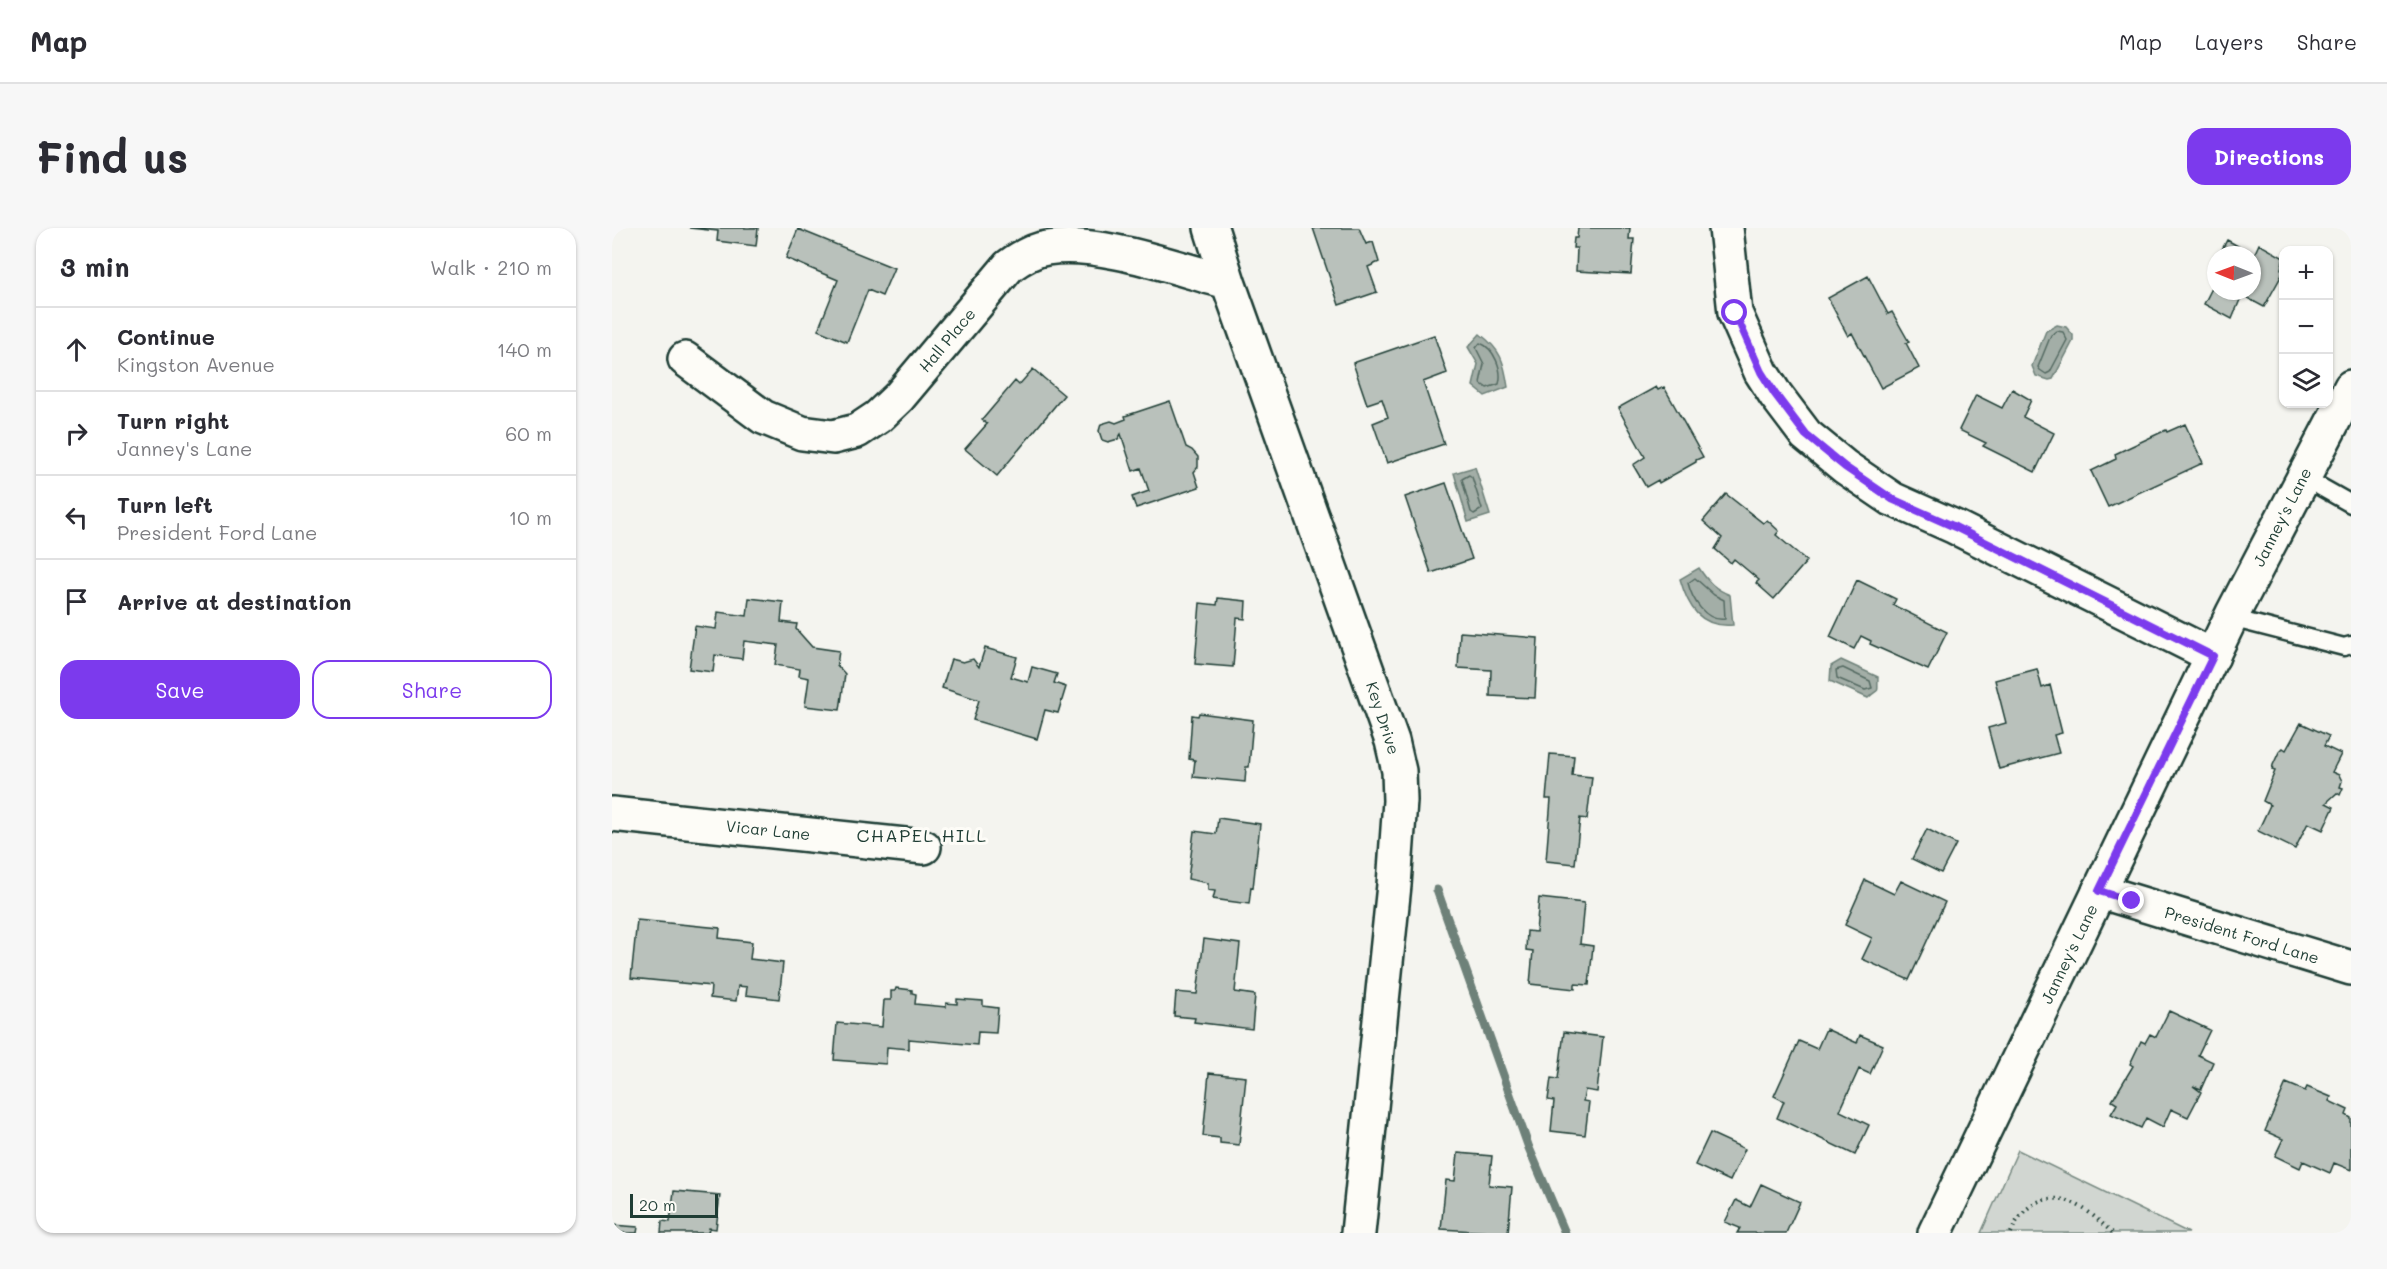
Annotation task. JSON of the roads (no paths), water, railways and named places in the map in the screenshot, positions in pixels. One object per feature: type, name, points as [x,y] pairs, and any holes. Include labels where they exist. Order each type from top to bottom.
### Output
[{"type":"street","name":"Key Drive","points":[[1211,228],[1228,282],[1392,741],[1400,771],[1394,885],[1358,1233]]},
{"type":"street","points":[[1726,228],[1735,313],[1761,372],[1806,435],[1845,467],[1892,499],[1955,527],[2213,656]]},
{"type":"street","name":"Hall Place","points":[[685,359],[763,417],[802,433],[833,437],[857,431],[878,417],[899,397],[1009,266],[1025,255],[1045,248],[1106,250],[1228,282]]},
{"type":"street","name":"Janney's Lane","points":[[1935,1233],[2230,618],[2351,387]]},
{"type":"street","name":"Vicar Lane","points":[[612,814],[924,847]]},
{"type":"street","name":"President Ford Lane","points":[[2099,891],[2351,968]]},
{"type":"lane","points":[[2303,477],[2351,504]]},
{"type":"lane","points":[[2230,618],[2344,647],[2351,645]]},
{"type":"water","points":[[2057,325],[2066,327],[2073,335],[2073,341],[2053,379],[2049,380],[2036,376],[2032,366],[2046,331]]},
{"type":"water","points":[[1480,334],[1497,351],[1505,370],[1508,387],[1485,396],[1473,386],[1478,364],[1468,347]]},
{"type":"water","points":[[1475,467],[1490,515],[1468,522],[1454,473]]},
{"type":"water","points":[[1699,568],[1712,584],[1730,595],[1733,625],[1712,623],[1697,614],[1692,607],[1680,579]]},
{"type":"water","points":[[1841,660],[1878,677],[1878,690],[1868,698],[1830,681],[1831,666]]},
{"type":"waterway","points":[[1437,890],[1529,1148],[1565,1233]]},
{"type":"district","name":"CHAPEL HILL","points":[[922,836]]}]
